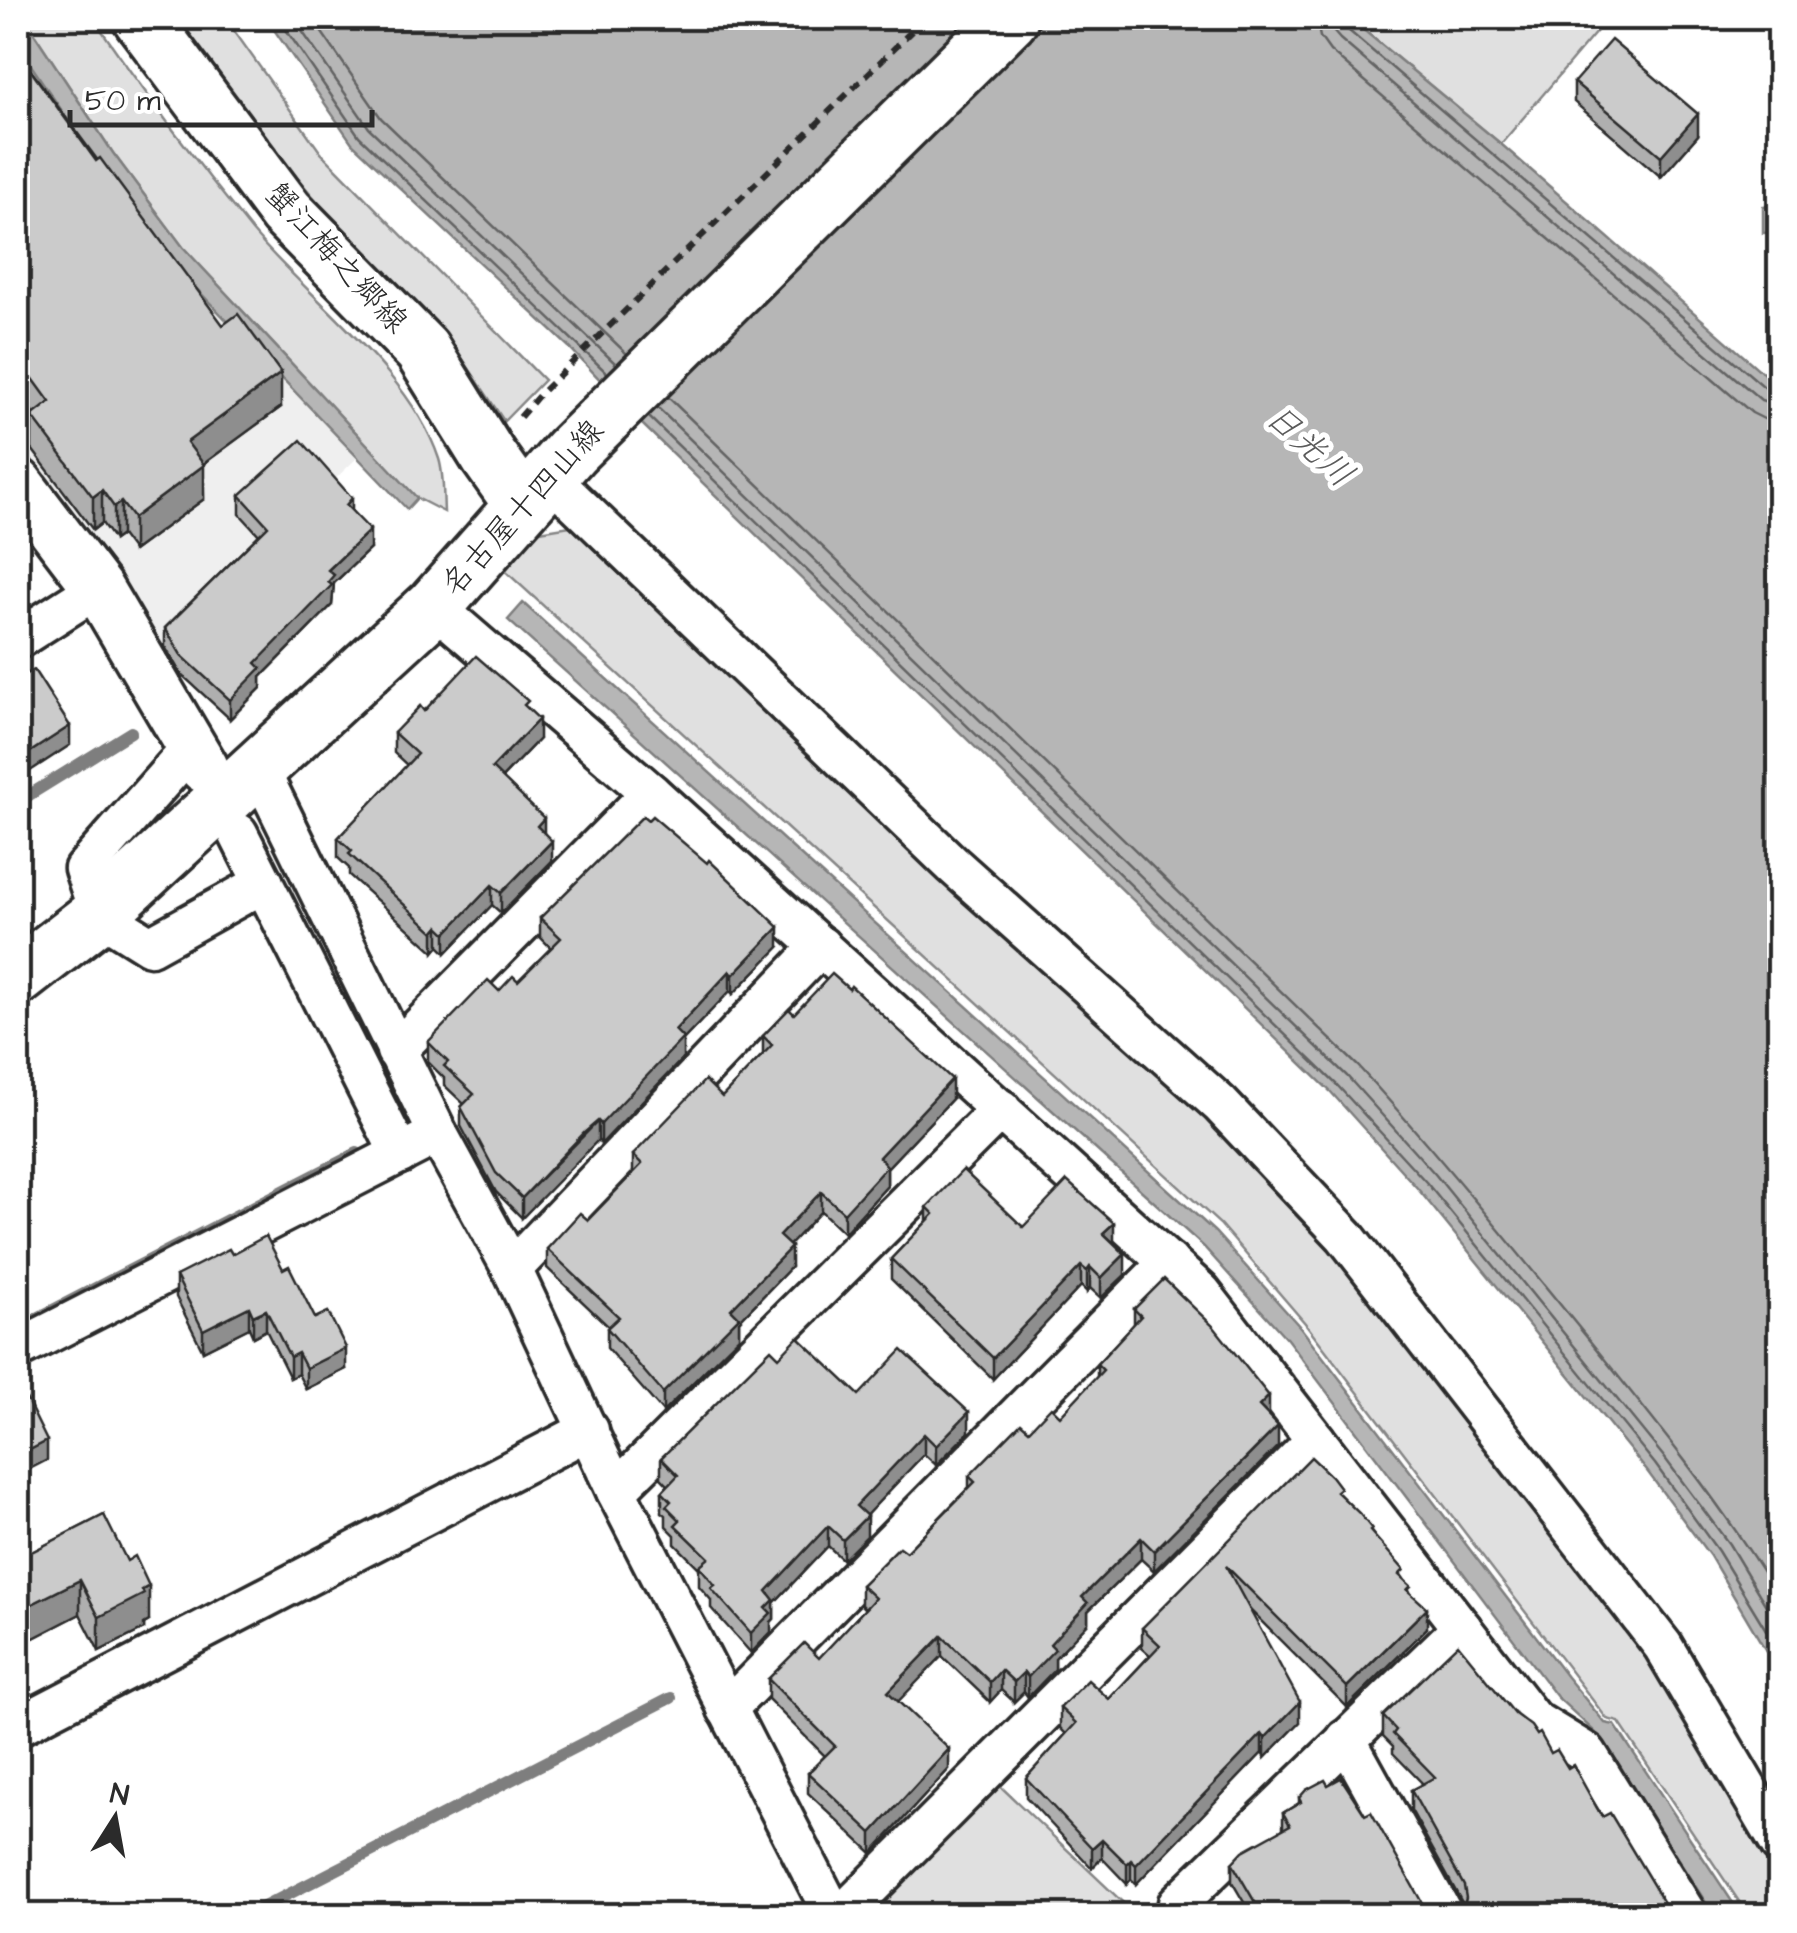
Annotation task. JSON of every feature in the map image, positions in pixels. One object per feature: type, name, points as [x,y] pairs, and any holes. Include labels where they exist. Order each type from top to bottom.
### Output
[{"type":"main road","name":"蟹江梅之郷線","points":[[141,18],[286,212],[422,350],[488,456],[547,477]]},
{"type":"main road","name":"名古屋十四山線","points":[[18,978],[99,914],[434,606],[547,477],[1010,18]]},
{"type":"street","points":[[547,477],[953,865],[1220,1104],[1345,1236],[1663,1646],[1780,1844]]},
{"type":"street","points":[[18,483],[98,588],[199,757],[84,869],[99,914],[150,946],[264,883]]},
{"type":"street","points":[[18,639],[98,588]]},
{"type":"street","points":[[434,606],[651,793],[1201,1292],[1533,1720],[1587,1753],[1688,1916]]},
{"type":"street","points":[[259,770],[438,1134],[512,1268],[616,1491],[837,1916],[1316,1440]]},
{"type":"street","points":[[396,1050],[651,793]]},
{"type":"street","points":[[238,833],[400,1154]]},
{"type":"street","points":[[512,1268],[821,946]]},
{"type":"street","points":[[616,1491],[1000,1109]]},
{"type":"street","points":[[18,1350],[438,1134]]},
{"type":"street","points":[[727,1709],[1169,1262]]},
{"type":"street","points":[[18,1726],[588,1430]]},
{"type":"street","points":[[1185,1916],[1178,1903],[1462,1628]]},
{"type":"street","points":[[1346,1739],[1444,1916]]},
{"type":"path","points":[[540,394],[925,18]]},
{"type":"shaded area","points":[[24,18],[93,18],[252,231],[356,338],[406,396],[439,459],[444,512],[417,498],[183,247],[113,153]]},
{"type":"shaded area","points":[[174,18],[225,18],[321,153],[544,380],[504,421],[450,340],[345,234],[236,106]]},
{"type":"shaded area","points":[[1349,18],[1608,18],[1501,144]]},
{"type":"shaded area","points":[[18,46],[69,124],[233,330],[357,458],[158,649],[115,571],[18,443]]},
{"type":"shaded area","points":[[570,526],[714,665],[1209,1111],[1345,1257],[1573,1543],[1702,1734],[1779,1868],[1779,1915],[1748,1915],[1619,1722],[1607,1719],[1305,1323],[1220,1224],[503,569],[540,531]]},
{"type":"shaded area","points":[[998,1784],[1135,1914],[868,1916]]},
{"type":"water","points":[[18,18],[24,18],[113,153],[183,247],[417,498],[407,509],[148,238],[18,46]]},
{"type":"water","name":"日光川","points":[[266,18],[1349,18],[1501,144],[1779,387],[1779,1673],[1710,1556],[1647,1471],[1418,1189],[1330,1091],[641,423],[569,347],[352,143]]},
{"type":"water","points":[[1779,204],[1779,232],[1763,233],[1763,206]]},
{"type":"water","points":[[523,603],[1215,1232],[1301,1328],[1567,1677],[1605,1723],[1615,1725],[1741,1915],[1714,1915],[1595,1732],[1557,1697],[1287,1339],[1204,1247],[508,620]]},
{"type":"building","points":[[1611,40],[1698,114],[1661,156],[1574,82]]},
{"type":"building","points":[[18,53],[223,325],[238,314],[281,373],[187,442],[204,465],[133,518],[121,502],[114,507],[102,490],[93,497],[32,416],[50,402],[18,358]]},
{"type":"building","points":[[301,440],[352,498],[346,505],[370,530],[328,570],[334,575],[328,582],[332,585],[256,663],[261,668],[230,700],[181,655],[165,628],[268,526],[240,495]]},
{"type":"building","points":[[476,656],[528,701],[524,705],[539,719],[492,768],[544,818],[537,826],[552,841],[501,893],[492,885],[446,933],[439,926],[434,932],[349,854],[352,851],[338,838],[417,754],[394,733],[420,706],[424,711]]},
{"type":"building","points":[[34,670],[70,726],[18,760],[18,678]]},
{"type":"building","points":[[643,816],[648,820],[652,816],[707,863],[709,860],[779,927],[733,975],[730,971],[675,1030],[683,1038],[601,1124],[598,1121],[584,1133],[522,1198],[496,1173],[461,1107],[474,1094],[444,1066],[448,1062],[428,1042],[488,980],[499,991],[513,976],[518,981],[561,938],[540,918]]},
{"type":"building","points":[[832,974],[849,989],[851,986],[952,1079],[879,1157],[887,1166],[844,1213],[821,1192],[779,1236],[791,1247],[731,1309],[739,1317],[663,1393],[607,1328],[619,1317],[547,1249],[580,1213],[588,1220],[642,1164],[633,1155],[705,1080],[722,1097],[772,1045],[763,1036],[789,1009],[794,1014]]},
{"type":"building","points":[[963,1170],[1023,1227],[1067,1181],[1114,1223],[1103,1233],[1125,1254],[1101,1278],[1090,1267],[1087,1271],[1081,1266],[993,1358],[891,1259],[934,1214],[927,1207]]},
{"type":"building","points":[[266,1236],[283,1269],[289,1266],[315,1318],[328,1312],[346,1348],[306,1368],[298,1353],[290,1357],[266,1310],[253,1316],[249,1307],[203,1330],[176,1276],[229,1249],[232,1254]]},
{"type":"building","points":[[1164,1279],[1214,1327],[1269,1396],[1259,1406],[1278,1426],[1154,1551],[1141,1538],[1082,1597],[1088,1603],[1050,1644],[1055,1649],[1028,1677],[1024,1672],[1014,1682],[1001,1670],[990,1682],[942,1636],[888,1692],[949,1749],[872,1833],[808,1773],[835,1746],[768,1679],[804,1643],[819,1658],[875,1598],[861,1585],[899,1547],[906,1552],[975,1482],[969,1476],[1021,1423],[1029,1430],[1051,1407],[1060,1416],[1103,1370],[1097,1364],[1141,1316],[1134,1309]]},
{"type":"building","points":[[798,1337],[859,1395],[902,1350],[969,1412],[936,1446],[924,1434],[856,1506],[867,1516],[843,1540],[828,1526],[767,1591],[774,1600],[766,1608],[771,1613],[751,1633],[711,1588],[715,1585],[699,1566],[709,1558],[675,1525],[680,1520],[666,1506],[671,1501],[662,1492],[678,1475],[661,1458],[771,1349],[779,1357]]},
{"type":"building","points":[[18,1382],[47,1441],[18,1456]]},
{"type":"building","points":[[1311,1457],[1331,1476],[1340,1488],[1336,1491],[1359,1513],[1404,1570],[1399,1575],[1411,1586],[1407,1590],[1427,1608],[1347,1687],[1226,1566],[1300,1702],[1265,1738],[1262,1734],[1136,1865],[1131,1860],[1127,1864],[1102,1839],[1092,1848],[1026,1778],[1076,1723],[1060,1708],[1088,1680],[1109,1699],[1160,1645],[1142,1628]]},
{"type":"building","points":[[104,1515],[127,1561],[135,1556],[149,1586],[142,1590],[144,1594],[99,1617],[80,1580],[18,1611],[18,1559]]},
{"type":"building","points":[[1458,1644],[1515,1714],[1537,1735],[1540,1733],[1551,1753],[1557,1750],[1568,1768],[1573,1765],[1602,1817],[1610,1813],[1670,1913],[1677,1916],[1455,1916],[1464,1907],[1464,1886],[1411,1790],[1435,1777],[1393,1734],[1396,1730],[1383,1716]]},
{"type":"building","points":[[1341,1778],[1365,1815],[1371,1812],[1433,1916],[1263,1916],[1232,1863],[1243,1851],[1290,1825],[1283,1813],[1301,1802],[1299,1798],[1306,1790],[1325,1780],[1328,1785]]},
{"type":"waterway","points":[[18,802],[131,732]]},
{"type":"waterway","points":[[18,1328],[357,1153]]},
{"type":"waterway","points":[[246,1916],[671,1698]]}]
